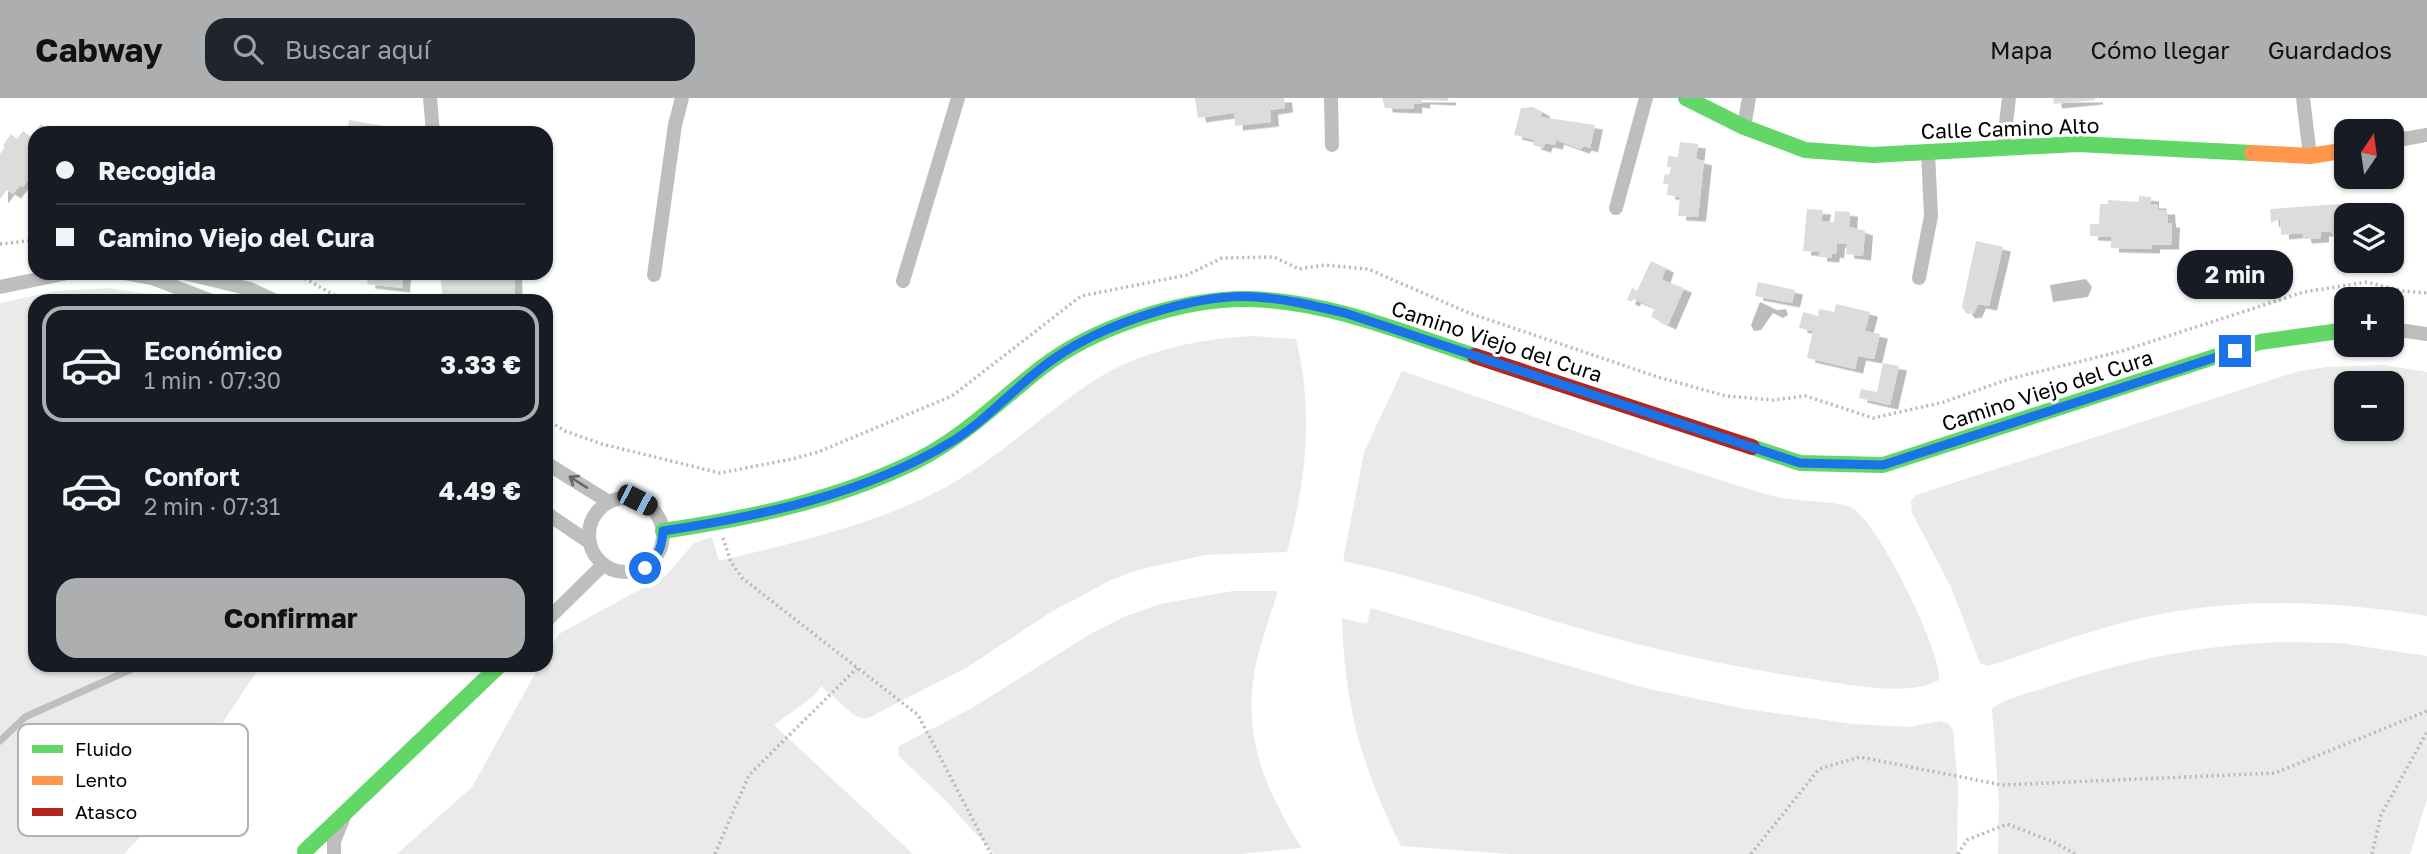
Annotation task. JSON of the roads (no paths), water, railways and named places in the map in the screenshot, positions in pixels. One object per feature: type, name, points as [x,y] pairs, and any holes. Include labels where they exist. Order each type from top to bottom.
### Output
[{"type":"street","points":[[430,98],[432,126]]},
{"type":"street","points":[[654,275],[675,125],[682,98]]},
{"type":"street","points":[[903,281],[958,98]]},
{"type":"street","points":[[1331,98],[1332,145]]},
{"type":"street","points":[[1616,208],[1646,98]]},
{"type":"street","name":"Calle Camino Alto","points":[[1686,98],[1744,127],[1805,150],[1873,155],[2078,144],[2310,156],[2334,151]]},
{"type":"street","points":[[1744,127],[1749,98]]},
{"type":"street","points":[[2003,148],[2009,98]]},
{"type":"street","points":[[2303,98],[2310,156]]},
{"type":"street","points":[[2404,139],[2427,135]]},
{"type":"street","points":[[1919,278],[1931,216],[1928,152]]},
{"type":"street","points":[[0,287],[34,280]]},
{"type":"street","points":[[158,280],[195,294]]},
{"type":"street","points":[[213,280],[261,294]]},
{"type":"street","name":"Camino Viejo del Cura","points":[[663,531],[719,522],[869,483],[953,441],[1056,358],[1129,321],[1187,303],[1252,297],[1299,302],[1333,310],[1800,463],[1883,465],[2260,342],[2334,332]]},
{"type":"street","points":[[2404,331],[2427,334]]},
{"type":"street","points":[[553,467],[609,502]]},
{"type":"street","points":[[630,499],[650,506],[659,517],[663,531],[662,545],[656,558],[645,568],[631,573],[617,572],[603,565],[594,555],[589,542],[590,526],[597,512],[609,502],[630,499]]},
{"type":"street","points":[[553,518],[589,542]]},
{"type":"street","points":[[553,614],[603,565]]},
{"type":"street","points":[[306,853],[493,672]]},
{"type":"street","points":[[334,854],[334,841],[345,814]]},
{"type":"lane","points":[[0,741],[25,717],[125,672]]}]
